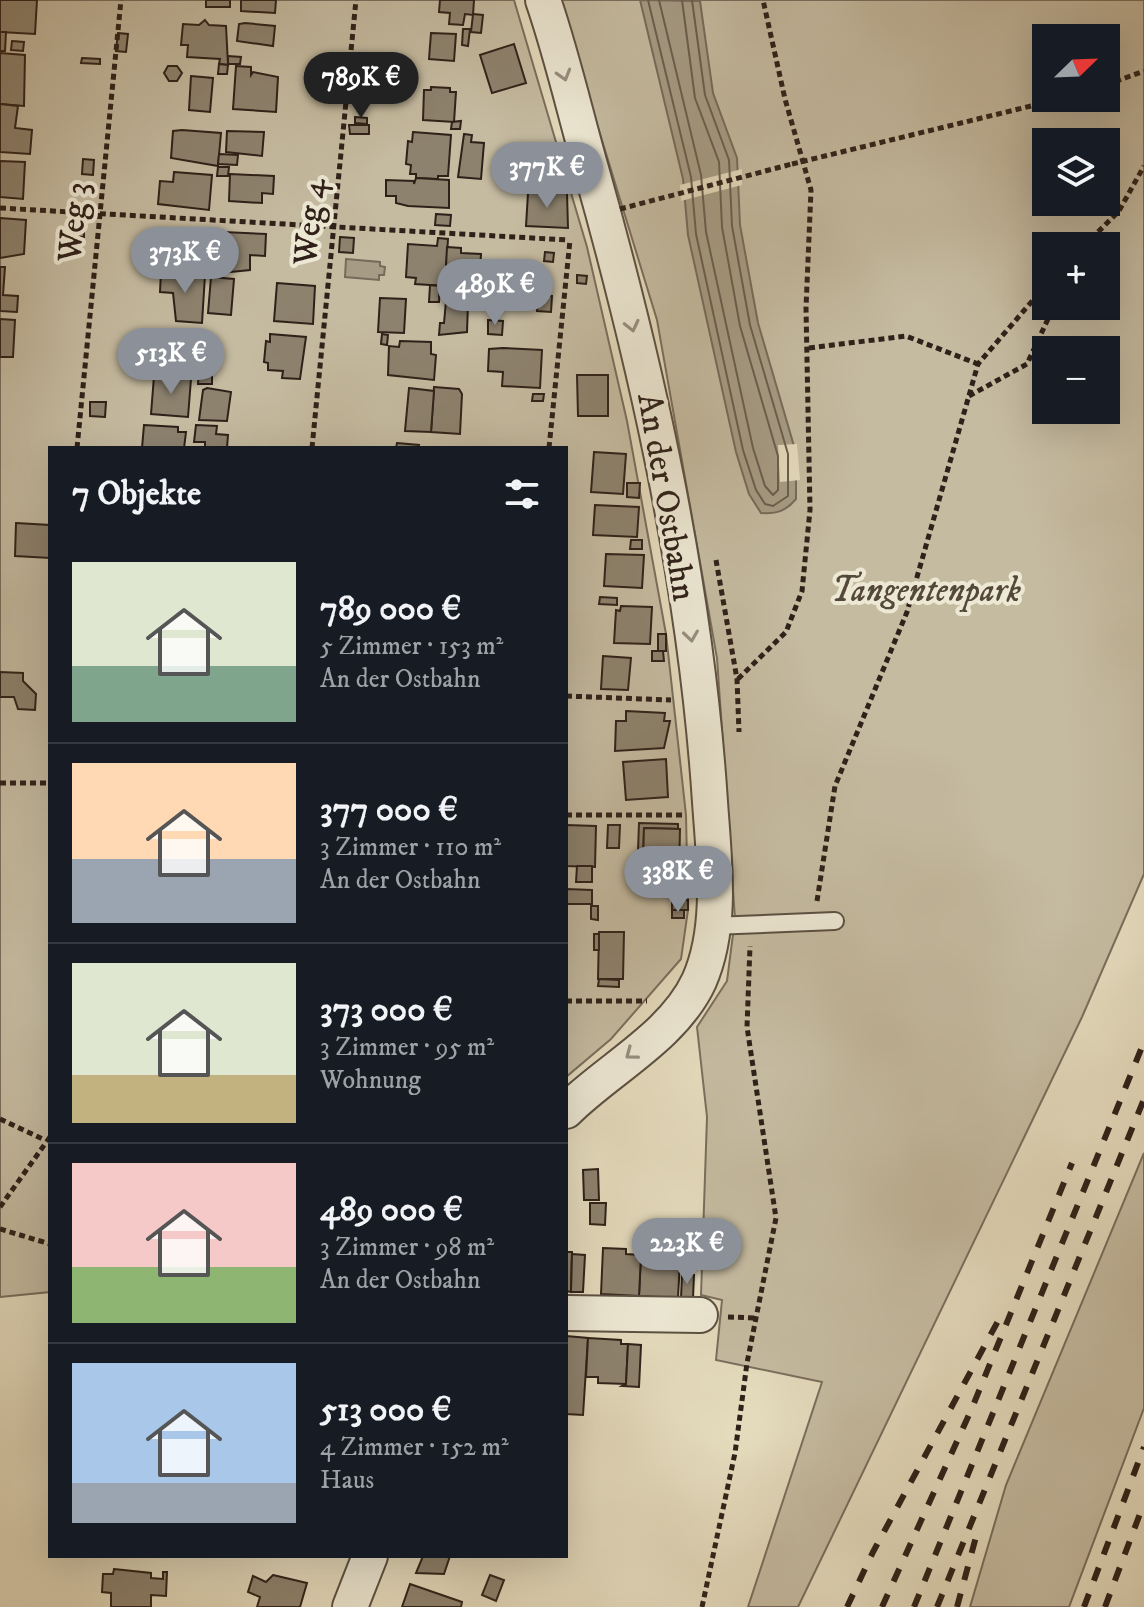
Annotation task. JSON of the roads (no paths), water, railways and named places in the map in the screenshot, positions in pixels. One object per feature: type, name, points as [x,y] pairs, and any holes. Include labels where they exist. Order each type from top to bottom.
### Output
[{"type":"street","name":"An der Ostbahn","points":[[543,0],[616,225],[677,538],[700,699],[716,884],[706,962],[688,1001],[673,1020],[568,1109]]},
{"type":"street","points":[[568,1313],[700,1315]]},
{"type":"street","points":[[350,1607],[369,1558]]},
{"type":"lane","points":[[712,926],[835,921]]},
{"type":"water","points":[[640,0],[700,1],[713,93],[737,158],[740,225],[758,323],[796,453],[796,499],[776,512],[761,513],[749,494],[736,452],[688,235],[683,179]]},
{"type":"water","points":[[346,259],[380,262],[380,266],[385,267],[384,275],[379,275],[379,280],[345,277]]},
{"type":"railway","points":[[914,1607],[1144,1042]]},
{"type":"railway","points":[[937,1607],[1144,1099]]},
{"type":"railway","points":[[882,1607],[972,1408],[1072,1163]]},
{"type":"railway","points":[[847,1607],[873,1552],[998,1321]]},
{"type":"railway","points":[[1084,1607],[1144,1447]]},
{"type":"railway","points":[[1105,1607],[1144,1503]]},
{"type":"railway","points":[[957,1607],[977,1533]]},
{"type":"park label","name":"Tangentenpark","points":[[926,591]]}]
